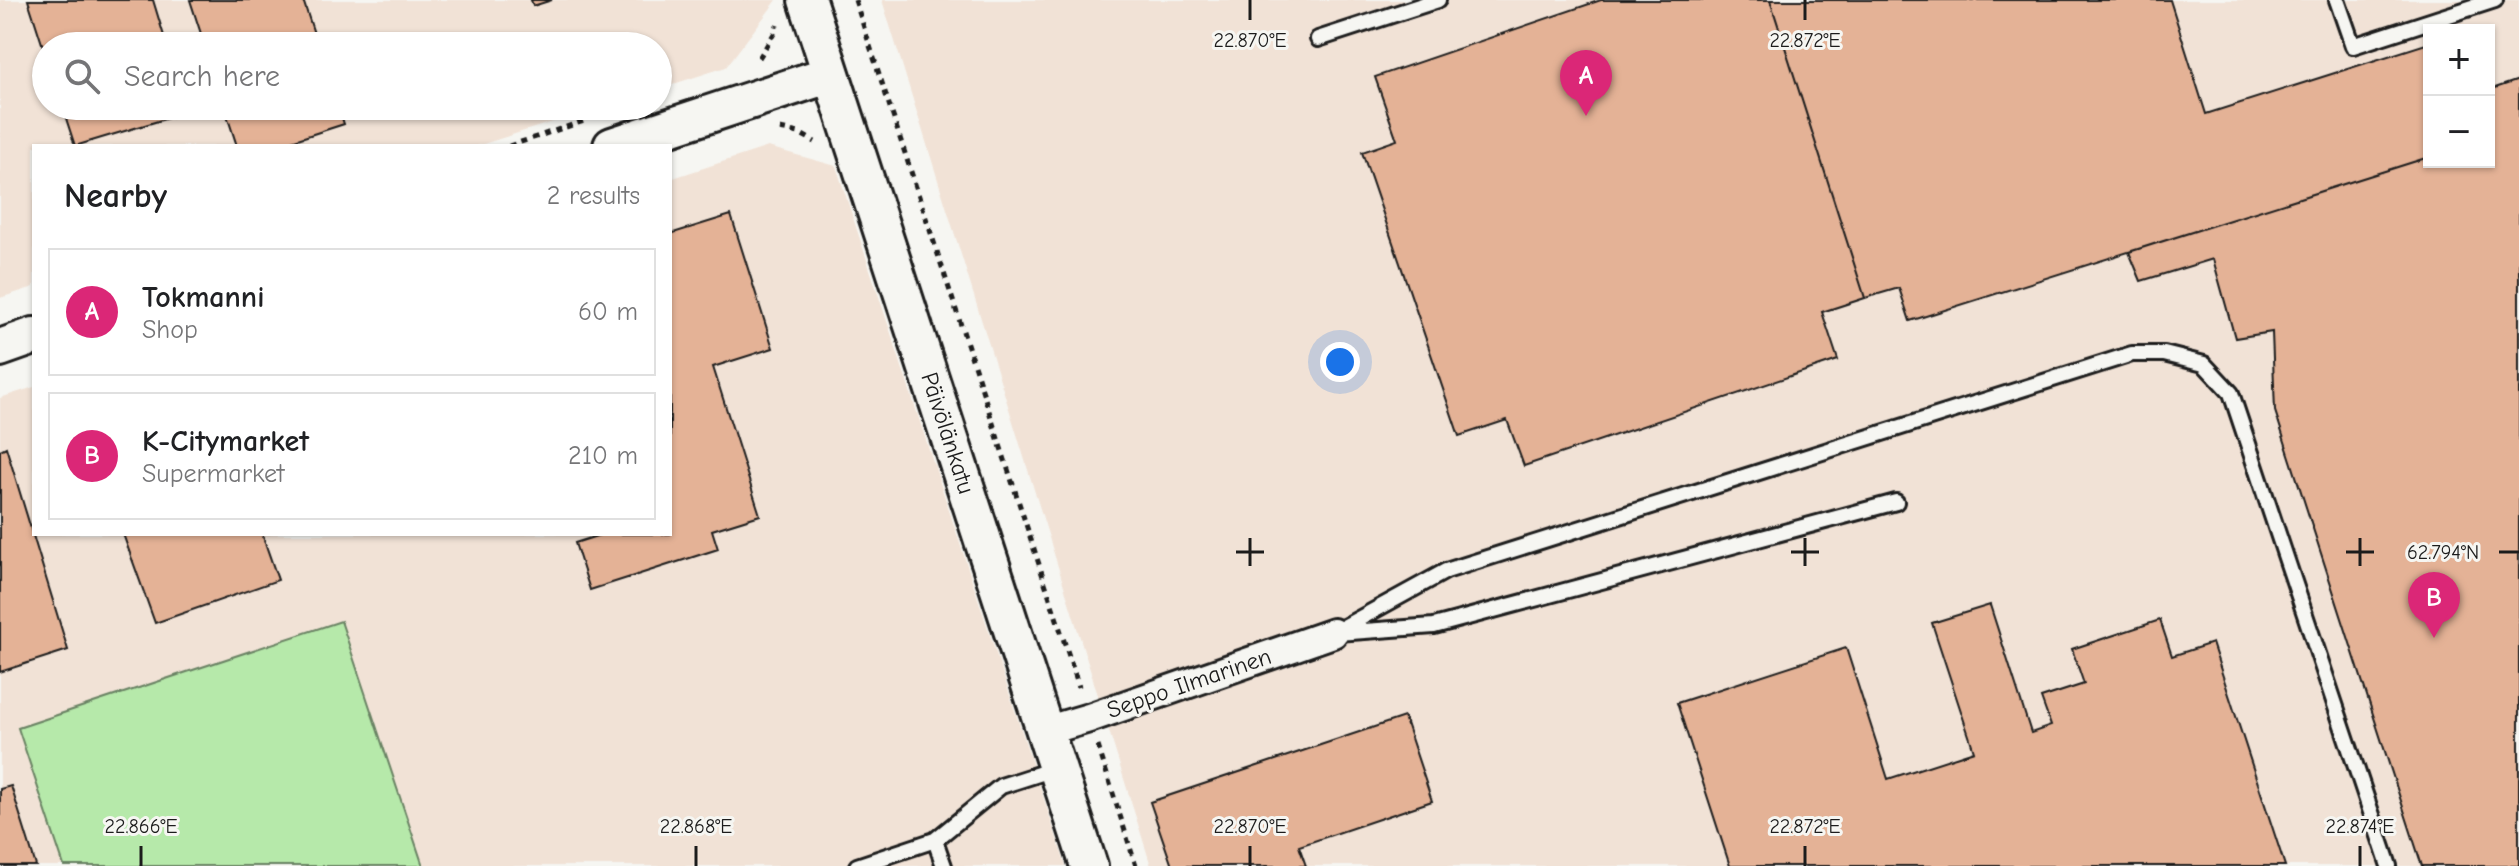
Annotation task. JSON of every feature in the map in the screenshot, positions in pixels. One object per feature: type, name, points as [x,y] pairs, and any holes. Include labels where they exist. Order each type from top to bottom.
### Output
[{"type":"street","name":"Päivölänkatu","points":[[808,3],[1089,866]]},
{"type":"street","points":[[618,144],[831,74]]},
{"type":"street","points":[[0,348],[32,337]]},
{"type":"street","name":"Seppo Ilmarinen","points":[[1045,731],[1333,633]]},
{"type":"lane","points":[[1318,39],[1438,0]]},
{"type":"lane","points":[[2337,0],[2353,46],[2495,0]]},
{"type":"lane","points":[[1333,633],[1446,571],[2132,354],[2164,354],[2204,364],[2231,393],[2389,866]]},
{"type":"lane","points":[[1333,633],[1434,626],[1896,502]]},
{"type":"lane","points":[[857,866],[935,840],[1001,786],[1057,768]]},
{"type":"lane","points":[[935,840],[944,866]]},
{"type":"path","points":[[855,0],[1136,866]]},
{"type":"path","points":[[750,63],[761,56],[775,32],[778,15],[808,3]]},
{"type":"path","points":[[515,144],[585,121]]},
{"type":"path","points":[[773,129],[799,133],[814,141],[824,155],[898,131]]},
{"type":"shaded area","points":[[0,0],[777,0],[726,67],[672,84],[672,32],[32,32],[32,120],[559,120],[483,144],[32,144],[32,288],[0,298]]},
{"type":"shaded area","points":[[882,0],[2519,0],[2519,866],[1151,866]]},
{"type":"shaded area","points":[[768,147],[836,166],[1066,866],[0,866],[0,398],[32,388],[32,536],[672,536],[672,178]]},
{"type":"green space","points":[[341,621],[423,866],[64,866],[18,728]]},
{"type":"building","points":[[28,0],[153,0],[163,32],[38,32]]},
{"type":"building","points":[[190,0],[303,0],[313,32],[200,32]]},
{"type":"building","points":[[531,0],[552,0],[533,6]]},
{"type":"building","points":[[1601,0],[1770,0],[1865,298],[1822,312],[1838,360],[1524,466],[1507,420],[1459,436],[1362,152],[1397,140],[1375,77]]},
{"type":"building","points":[[1770,0],[2170,0],[2206,114],[2423,45],[2423,159],[1910,321],[1899,288],[1865,298]]},
{"type":"building","points":[[2519,80],[2519,866],[2422,866],[2275,411],[2272,332],[2235,338],[2213,259],[2141,281],[2129,252],[2423,159],[2423,168],[2495,168],[2495,88]]},
{"type":"building","points":[[67,120],[161,120],[82,144],[74,144]]},
{"type":"building","points":[[229,120],[343,120],[344,124],[282,144],[236,144]]},
{"type":"building","points":[[731,215],[773,348],[713,367],[760,515],[712,530],[718,549],[590,590],[575,543],[597,536],[672,536],[672,233]]},
{"type":"building","points":[[6,447],[68,650],[0,672],[0,450]]},
{"type":"building","points":[[124,536],[263,536],[278,580],[155,623]]},
{"type":"building","points":[[1990,605],[2031,733],[2051,726],[2041,698],[2084,684],[2072,649],[2160,620],[2172,656],[2212,643],[2285,866],[1730,866],[1677,703],[1846,648],[1888,779],[1974,751],[1932,623]]},
{"type":"building","points":[[1404,717],[1432,801],[1299,846],[1306,866],[1172,866],[1150,802]]},
{"type":"building","points":[[11,786],[36,866],[0,866],[0,789]]},
{"type":"place","name":"Tokmanni","points":[[1586,116]]},
{"type":"place","name":"K-Citymarket","points":[[2434,638]]}]
